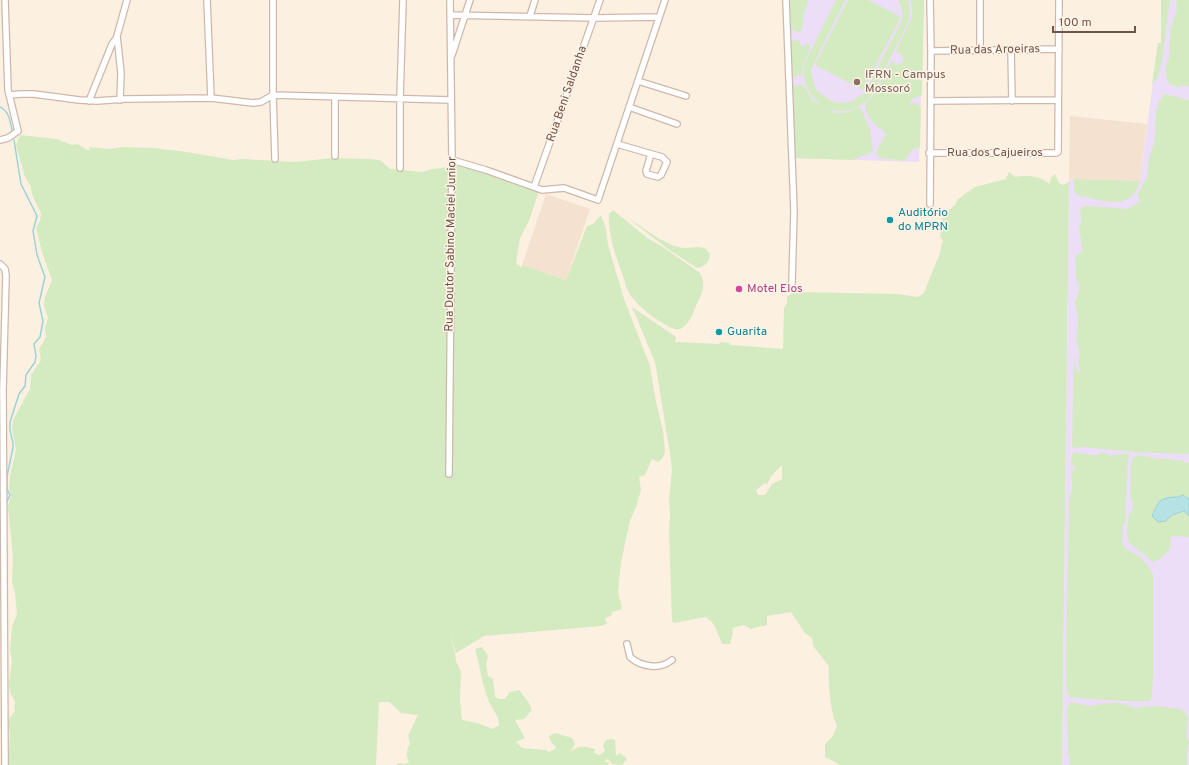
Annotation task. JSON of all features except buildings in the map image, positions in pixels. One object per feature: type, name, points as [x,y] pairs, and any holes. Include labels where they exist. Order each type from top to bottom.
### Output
[{"type":"street","points":[[0,140],[8,138],[18,131],[8,82],[3,26],[5,0]]},
{"type":"street","points":[[89,101],[112,44],[117,36],[127,0]]},
{"type":"street","points":[[207,0],[211,98]]},
{"type":"street","points":[[273,0],[275,159]]},
{"type":"street","points":[[400,168],[400,99],[403,0]]},
{"type":"street","name":"Rua Doutor Sabino Maciel Junior","points":[[449,474],[452,160],[450,100],[450,0]]},
{"type":"street","points":[[450,60],[470,0]]},
{"type":"street","points":[[530,16],[535,0]]},
{"type":"street","name":"Rua Beni Saldanha","points":[[534,187],[600,0]]},
{"type":"street","points":[[452,160],[486,170],[542,190],[564,188],[598,200],[665,0]]},
{"type":"street","points":[[786,0],[794,211],[792,283]]},
{"type":"street","points":[[930,0],[930,204]]},
{"type":"street","points":[[980,0],[980,50]]},
{"type":"street","points":[[931,101],[1058,100],[1059,0]]},
{"type":"street","points":[[450,15],[594,18],[659,17]]},
{"type":"street","points":[[117,36],[121,73],[120,100]]},
{"type":"street","name":"Rua das Aroeiras","points":[[931,51],[1059,49]]},
{"type":"street","points":[[1011,50],[1012,101]]},
{"type":"street","points":[[638,80],[686,96]]},
{"type":"street","points":[[10,95],[34,94],[89,101],[211,98],[256,103],[273,95],[336,98],[450,100]]},
{"type":"street","points":[[335,156],[336,98]]},
{"type":"street","name":"Rua dos Cajueiros","points":[[930,153],[1056,153],[1059,151],[1058,100]]},
{"type":"street","points":[[629,107],[677,124]]},
{"type":"street","points":[[617,144],[662,156],[667,162],[662,175],[658,177],[647,174],[646,171],[651,154]]},
{"type":"street","points":[[0,264],[5,269],[6,276],[2,390],[5,765]]},
{"type":"street","points":[[627,644],[630,657],[640,664],[660,666],[672,660]]},
{"type":"shaded area","name":"IFRN - Campus Mossoró","points":[[790,0],[924,0],[919,162],[795,158]]},
{"type":"shaded area","points":[[1161,0],[1189,0],[1189,765],[1062,765],[1069,179],[1140,181],[1158,43],[1161,43]]},
{"type":"shaded area","points":[[1070,116],[1147,124],[1140,181],[1069,179]]},
{"type":"shaded area","points":[[546,194],[590,209],[566,280],[522,265]]},
{"type":"green space","points":[[790,0],[808,0],[803,18],[803,26],[800,32],[791,30]]},
{"type":"green space","points":[[836,0],[845,0],[811,70],[816,90],[831,101],[840,103],[850,102],[865,93],[902,20],[902,10],[899,0],[908,0],[910,9],[908,22],[873,92],[864,103],[858,107],[845,111],[826,108],[815,100],[806,86],[804,75],[804,64]]},
{"type":"green space","points":[[848,0],[868,0],[901,17],[863,90],[815,65]]},
{"type":"green space","points":[[910,0],[924,0],[922,95],[912,99],[910,104],[912,105],[914,102],[921,107],[920,147],[912,150],[904,161],[880,158],[876,153],[886,135],[870,119],[865,103],[872,97],[892,60],[897,65],[903,62],[903,57],[901,54],[896,53],[908,27],[912,14]]},
{"type":"green space","points":[[1161,0],[1170,0],[1162,61],[1158,77],[1152,84],[1158,43],[1161,43]]},
{"type":"green space","points":[[1176,0],[1189,0],[1189,87],[1185,85],[1178,87],[1170,84],[1166,78],[1166,65],[1170,55],[1170,30],[1177,10]]},
{"type":"green space","points":[[791,41],[800,41],[800,45],[804,47],[806,43],[810,45],[803,64],[802,76],[798,75],[793,78]]},
{"type":"green space","points":[[801,85],[805,87],[812,100],[835,113],[845,113],[859,107],[870,130],[873,152],[852,160],[795,158],[793,86]]},
{"type":"green space","points":[[1164,94],[1189,100],[1189,454],[1134,452],[1083,447],[1073,448],[1074,353],[1075,367],[1079,374],[1080,369],[1078,362],[1080,355],[1076,338],[1078,325],[1075,302],[1080,287],[1076,276],[1075,257],[1079,253],[1083,252],[1079,228],[1081,224],[1081,214],[1079,209],[1085,206],[1128,209],[1141,201],[1137,195],[1147,178],[1149,159],[1155,140],[1156,110],[1159,109],[1158,104]]},
{"type":"green space","points":[[20,135],[56,139],[72,145],[78,144],[87,150],[90,150],[89,147],[110,149],[122,147],[152,148],[233,160],[242,159],[295,162],[332,158],[367,159],[380,160],[390,169],[422,172],[432,169],[465,165],[539,191],[529,221],[520,238],[516,263],[522,268],[522,265],[566,280],[587,226],[593,224],[601,215],[624,299],[650,366],[663,431],[665,452],[662,459],[658,462],[652,459],[645,475],[639,477],[641,490],[630,521],[621,562],[618,591],[622,609],[612,612],[611,616],[605,618],[607,624],[600,626],[484,636],[456,653],[449,631],[456,661],[461,672],[460,700],[462,720],[477,723],[493,729],[499,725],[497,716],[487,696],[475,649],[482,647],[488,656],[486,664],[488,676],[493,679],[495,697],[505,699],[510,692],[519,690],[529,703],[532,710],[524,719],[515,720],[525,738],[516,742],[522,748],[546,750],[549,752],[556,747],[551,742],[549,736],[555,733],[572,738],[575,744],[570,752],[580,747],[585,747],[595,749],[594,753],[600,755],[605,751],[603,746],[606,740],[611,739],[615,740],[616,756],[620,753],[625,756],[627,760],[622,765],[612,764],[608,759],[604,762],[609,762],[608,765],[397,765],[398,763],[405,764],[409,762],[407,750],[410,743],[408,736],[418,715],[401,713],[389,702],[379,702],[376,765],[8,765],[10,735],[8,720],[15,711],[15,702],[10,692],[9,683],[12,661],[10,650],[12,627],[17,614],[15,593],[12,583],[13,557],[8,506],[11,496],[9,488],[10,476],[16,450],[12,428],[13,420],[30,389],[31,375],[41,360],[39,349],[46,337],[45,329],[48,318],[44,306],[45,297],[52,280],[42,252],[36,228],[40,221],[41,213],[33,197],[30,185],[25,177],[16,145]]},
{"type":"green space","points":[[1009,172],[1015,177],[1037,177],[1049,184],[1051,178],[1055,174],[1059,183],[1063,185],[1069,182],[1062,765],[838,765],[825,757],[825,744],[833,736],[837,725],[831,705],[829,666],[813,646],[812,638],[805,633],[791,612],[767,616],[767,625],[765,626],[751,629],[744,625],[732,628],[733,633],[730,644],[723,644],[715,626],[705,617],[674,623],[672,621],[669,532],[669,500],[672,470],[670,453],[655,362],[632,307],[676,337],[675,343],[719,344],[720,342],[730,343],[730,345],[783,349],[784,308],[787,303],[787,296],[795,292],[897,294],[918,297],[924,293],[939,256],[943,240],[940,237],[943,217],[955,205],[958,199],[975,187],[1006,179]],"holes":[[[782,465],[782,479],[772,484],[765,495],[758,495],[756,490],[765,483],[767,485],[771,476]]]},
{"type":"green space","points":[[1074,179],[1140,181],[1136,191],[1130,198],[1114,202],[1077,195],[1074,191]]},
{"type":"green space","points":[[613,210],[647,238],[663,247],[700,273],[703,280],[702,291],[691,317],[680,329],[673,329],[649,314],[629,293],[611,238],[609,214]]},
{"type":"green space","points":[[629,219],[658,238],[678,247],[699,247],[706,249],[710,254],[708,262],[697,268],[668,249]]},
{"type":"green space","points":[[1073,452],[1099,455],[1100,452],[1108,454],[1112,457],[1112,455],[1130,454],[1128,461],[1125,510],[1126,520],[1123,526],[1122,543],[1125,548],[1139,556],[1153,574],[1153,678],[1152,696],[1150,701],[1077,698],[1070,697],[1067,693],[1066,662],[1069,502],[1070,493],[1072,492],[1071,472],[1075,468],[1071,463]]},
{"type":"green space","points":[[1139,455],[1159,459],[1173,459],[1176,461],[1181,460],[1189,463],[1189,537],[1172,536],[1170,540],[1170,549],[1160,559],[1153,562],[1128,541],[1127,532],[1129,514],[1132,511],[1133,505],[1130,495],[1131,466],[1133,458]]},
{"type":"green space","points":[[1071,702],[1090,706],[1119,703],[1137,708],[1148,706],[1151,708],[1154,706],[1181,709],[1186,713],[1188,718],[1186,736],[1189,742],[1187,751],[1187,765],[1069,765],[1070,759],[1068,753],[1067,707]]},
{"type":"water","points":[[1183,495],[1189,499],[1189,516],[1184,511],[1172,515],[1166,521],[1158,522],[1152,516],[1158,504],[1162,500],[1165,498]]},
{"type":"waterway","points":[[0,107],[7,114],[12,130]]},
{"type":"waterway","points":[[6,504],[10,495],[7,489],[7,476],[13,448],[10,422],[19,394],[25,386],[26,375],[35,362],[36,356],[34,344],[40,337],[43,321],[39,303],[45,277],[37,255],[33,231],[37,216],[21,184],[14,140]]},
{"type":"place","name":"IFRN - Campus Mossoró","points":[[857,82]]},
{"type":"place","name":"Auditório do MPRN","points":[[890,220]]},
{"type":"place","name":"Motel Elos","points":[[739,289]]},
{"type":"place","name":"Guarita","points":[[719,332]]}]
